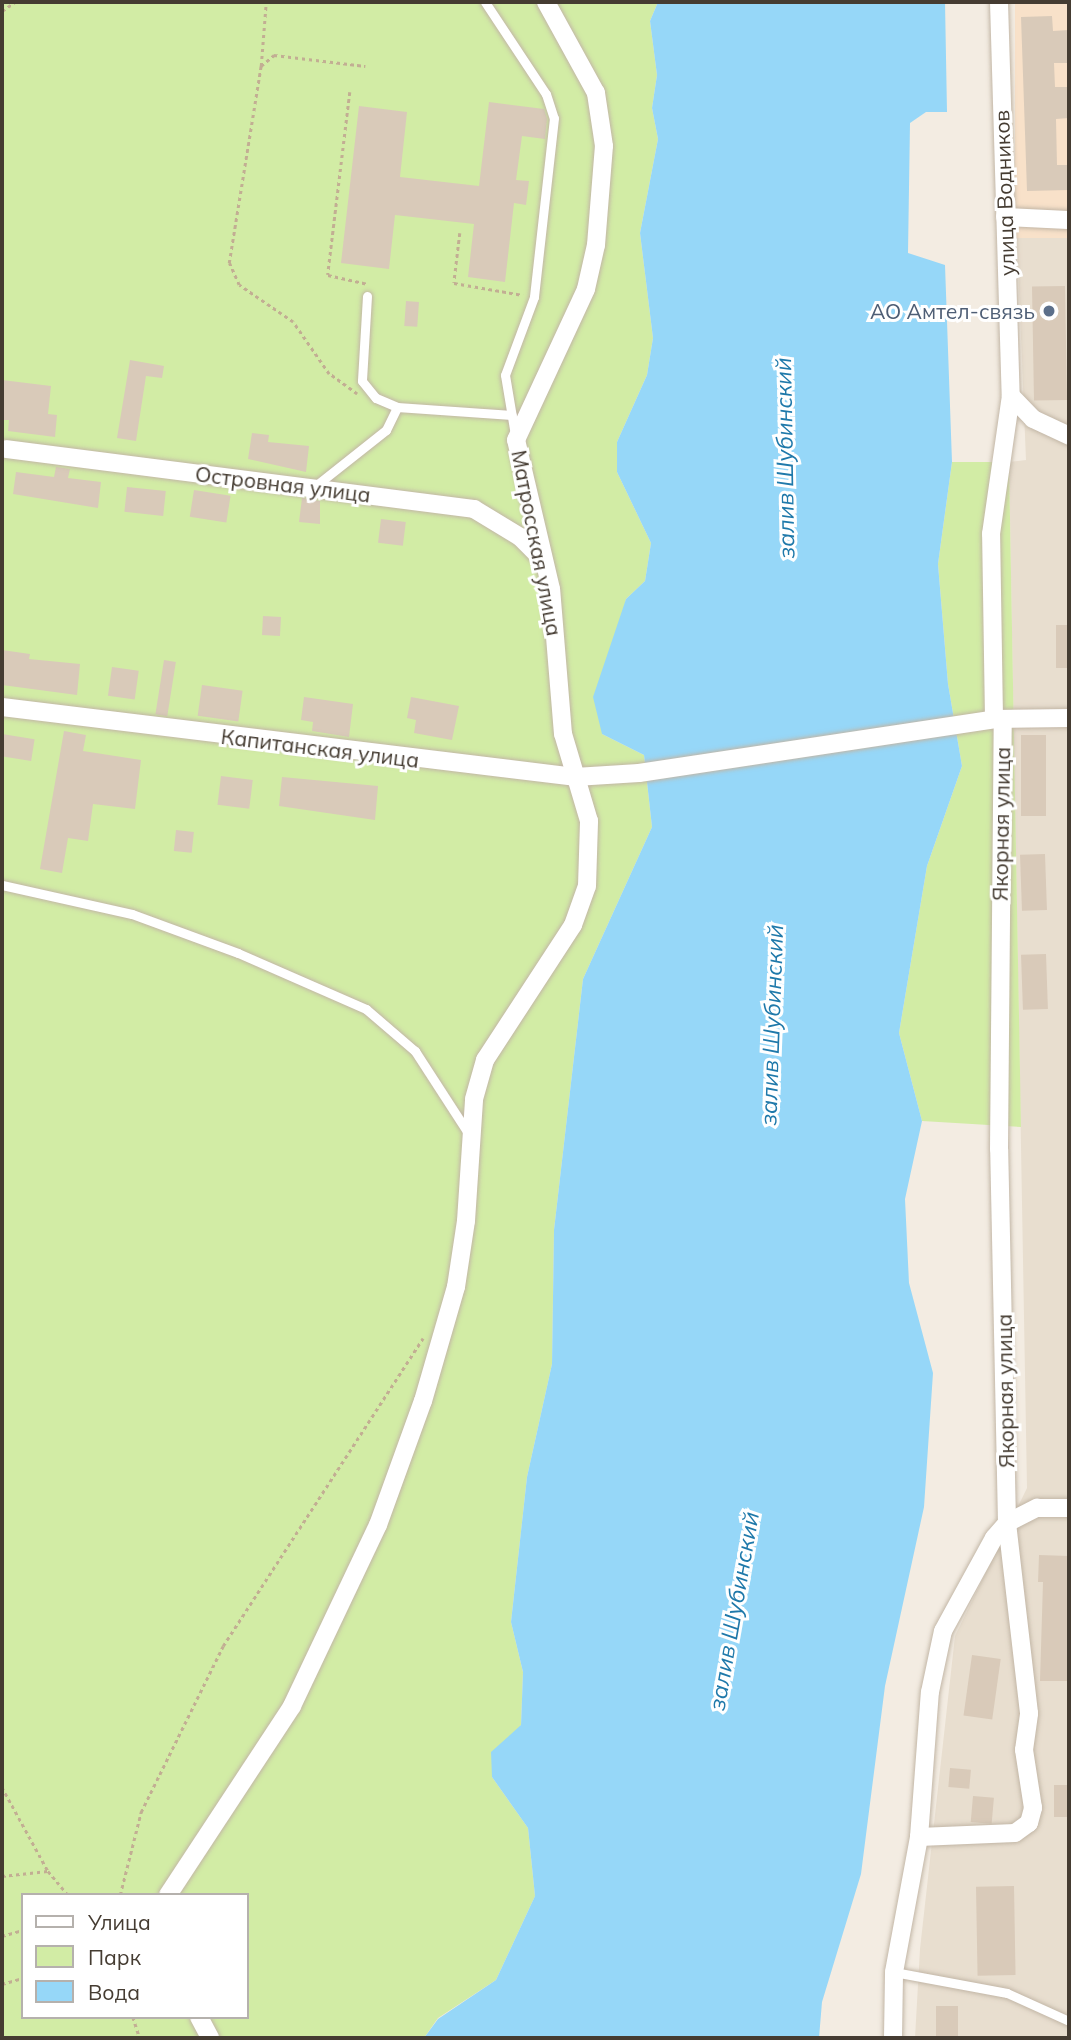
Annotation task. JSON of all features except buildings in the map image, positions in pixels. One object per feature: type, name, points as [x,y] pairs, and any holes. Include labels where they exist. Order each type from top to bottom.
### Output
[{"type":"street","name":"Матросская улица","points":[[169,1893],[292,1706],[378,1525],[423,1401],[456,1287],[466,1221],[471,1137],[485,1059],[573,925],[587,886],[589,821],[563,734],[558,650],[542,559],[516,440],[586,289],[600,200],[604,146],[596,93],[546,2]]},
{"type":"street","name":"улица Водников","points":[[998,720],[991,534],[1011,396],[999,2]]},
{"type":"street","points":[[1005,217],[1069,220]]},
{"type":"street","points":[[1011,396],[1033,419],[1069,436]]},
{"type":"street","name":"Островная улица","points":[[6,449],[474,509],[520,537],[542,559]]},
{"type":"street","name":"Капитанская улица","points":[[2,707],[575,777],[639,773],[998,720],[1069,719]]},
{"type":"street","name":"Якорная улица","points":[[919,1838],[1015,1833],[1029,1823],[1033,1808],[1024,1750],[1028,1713],[1007,1524],[999,1149],[998,720]]},
{"type":"street","points":[[893,2038],[894,1972],[919,1838],[930,1692],[943,1631],[994,1538],[1007,1524],[1037,1508],[1069,1508]]},
{"type":"street","points":[[200,2019],[210,2038]]},
{"type":"lane","points":[[485,2],[546,94],[554,118],[534,297],[505,375],[516,440]]},
{"type":"lane","points":[[367,296],[362,381],[376,398],[397,407],[512,415]]},
{"type":"lane","points":[[313,488],[386,430],[397,407]]},
{"type":"lane","points":[[2,885],[132,914],[238,953],[366,1009],[415,1051],[471,1137]]},
{"type":"lane","points":[[894,1972],[1007,1993],[1069,2021]]},
{"type":"path","points":[[2,11],[15,2]]},
{"type":"path","points":[[266,2],[261,66],[230,256],[234,276],[239,285],[293,322],[329,374],[352,392],[376,398]]},
{"type":"path","points":[[261,66],[274,55],[365,66]]},
{"type":"path","points":[[350,92],[328,275],[368,281],[367,296]]},
{"type":"path","points":[[460,233],[454,283],[534,297]]},
{"type":"path","points":[[121,1893],[141,1812],[223,1646],[426,1333]]},
{"type":"path","points":[[2,1787],[48,1871],[66,1893]]},
{"type":"path","points":[[2,1876],[48,1871]]},
{"type":"path","points":[[2,1936],[21,1931]]},
{"type":"path","points":[[2,1984],[21,1979]]},
{"type":"path","points":[[134,2019],[140,2038]]},
{"type":"shaded area","points":[[1015,2],[1069,2],[1069,238],[1015,238]]},
{"type":"shaded area","points":[[1069,237],[1069,2038],[915,2038],[920,1949],[955,1636],[1027,1488],[1009,462],[1026,460],[1017,238]]},
{"type":"green space","points":[[2,2],[658,2],[650,21],[657,75],[652,108],[658,139],[640,233],[653,338],[647,375],[617,442],[617,472],[651,543],[645,581],[626,599],[602,734],[644,755],[652,827],[583,979],[554,1230],[552,1364],[527,1477],[511,1622],[523,1672],[521,1725],[492,1777],[528,1828],[535,1896],[496,1980],[438,2018],[424,2038],[2,2038]]},
{"type":"green space","points":[[952,462],[1009,462],[1021,1127],[922,1121],[899,1033],[927,866],[962,766],[948,684],[938,564]]},
{"type":"water","name":"залив Шубинский","points":[[658,2],[945,2],[947,112],[926,112],[910,123],[908,253],[945,265],[952,462],[938,564],[948,684],[962,766],[927,866],[899,1033],[922,1121],[905,1199],[909,1283],[933,1373],[924,1507],[885,1686],[861,1874],[822,2002],[819,2038],[424,2038],[438,2019],[496,1980],[535,1896],[528,1828],[492,1777],[491,1752],[521,1725],[523,1672],[511,1622],[527,1477],[552,1364],[554,1230],[583,979],[652,827],[644,755],[602,734],[593,697],[626,599],[645,581],[651,543],[617,472],[617,442],[647,375],[653,338],[640,233],[658,139],[652,108],[657,75],[650,21]]},
{"type":"place","name":"АО Амтел-связь","points":[[1049,311]]}]
